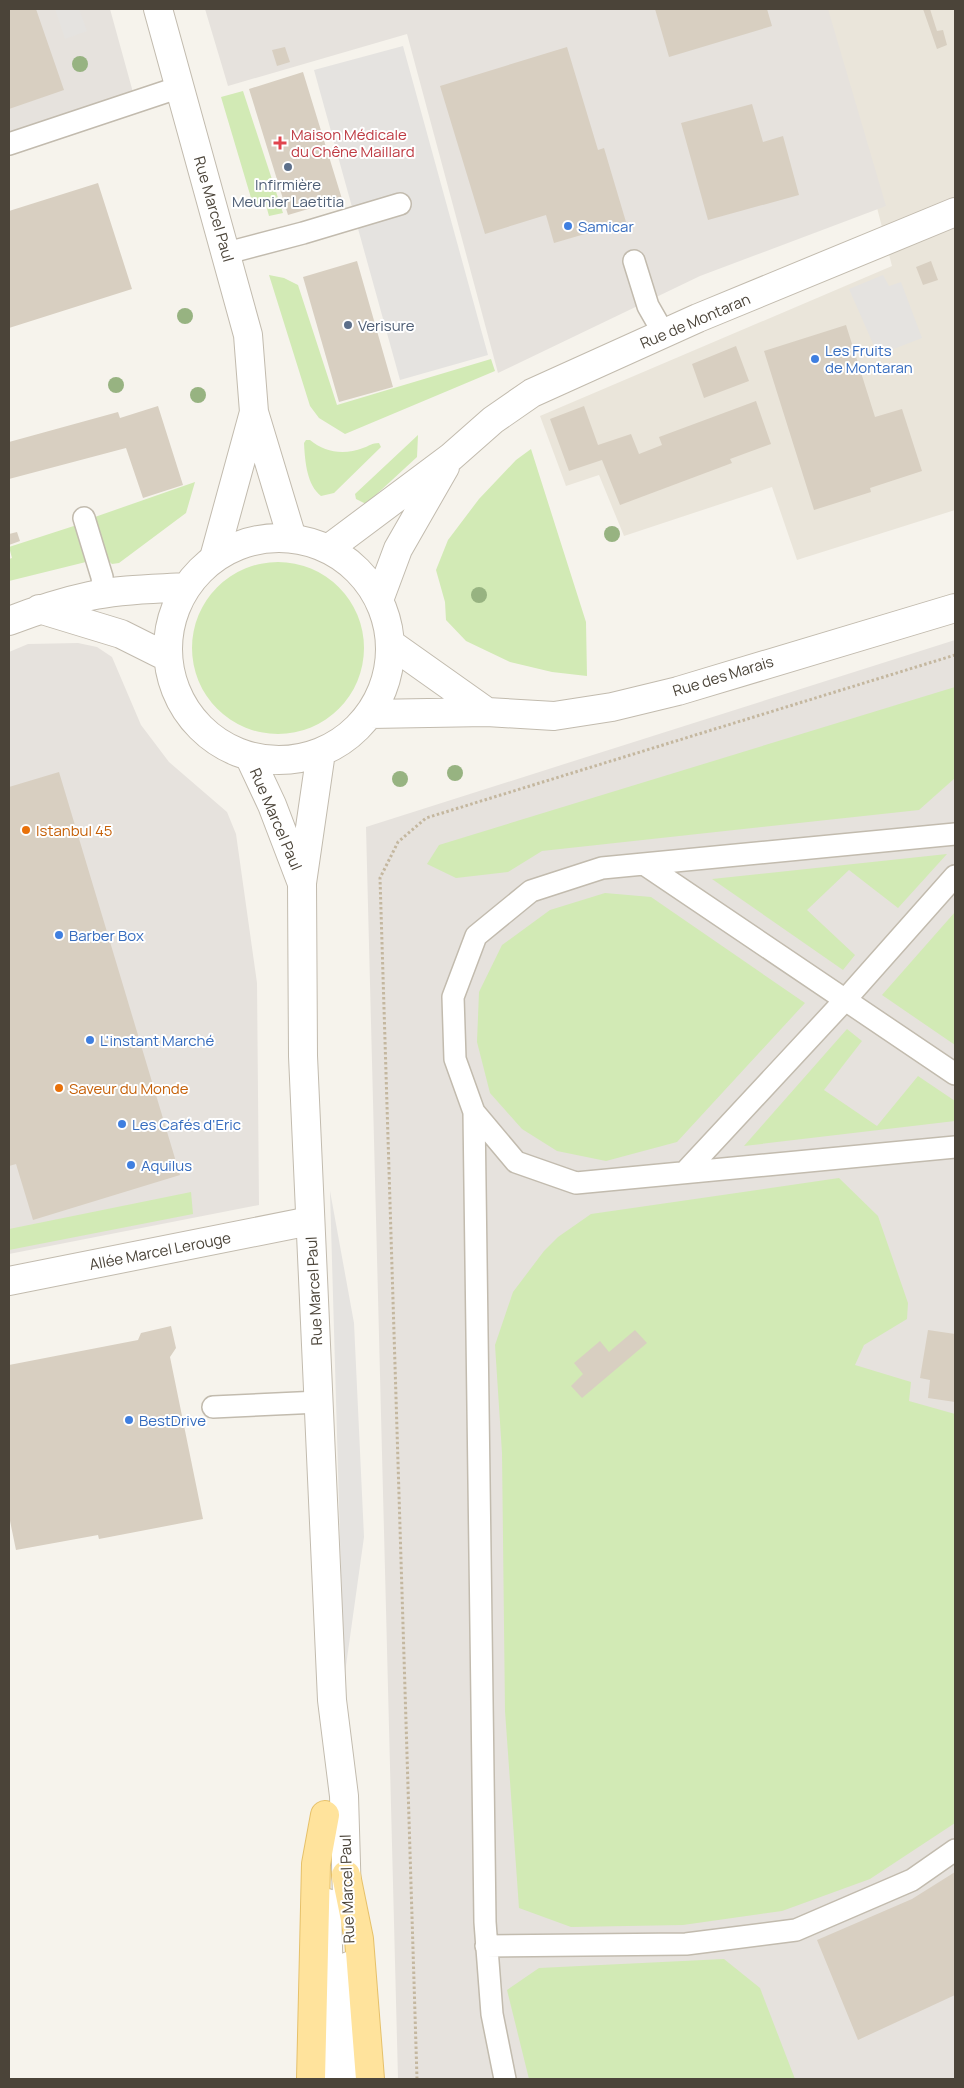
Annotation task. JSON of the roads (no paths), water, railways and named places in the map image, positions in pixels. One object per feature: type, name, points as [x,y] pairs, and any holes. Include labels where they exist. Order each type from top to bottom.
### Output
[{"type":"main road","points":[[311,2079],[316,1864],[325,1816]]},
{"type":"main road","points":[[346,1875],[359,1939],[370,2079]]},
{"type":"street","name":"Rue Marcel Paul","points":[[158,9],[227,253],[248,335],[254,412],[292,538]]},
{"type":"street","name":"Rue de Montaran","points":[[328,549],[450,457],[493,420],[532,393],[664,334],[955,212]]},
{"type":"street","name":"Rue Marcel Paul","points":[[214,558],[254,412]]},
{"type":"street","name":"Rue de Montaran","points":[[379,600],[398,549],[450,457]]},
{"type":"street","points":[[271,538],[292,538],[328,549],[358,570],[370,584],[387,621],[391,644],[389,668],[382,692],[370,714],[356,729],[339,742],[321,752],[297,758],[273,760],[249,756],[224,746],[202,729],[184,708],[173,684],[167,658],[171,620],[186,587],[199,571],[214,558],[232,548],[251,541],[271,538]]},
{"type":"street","points":[[9,621],[39,609],[104,594],[186,587]]},
{"type":"street","name":"Rue des Marais","points":[[370,714],[487,712],[554,716],[612,707],[678,691],[955,608]]},
{"type":"street","points":[[39,609],[121,634],[167,658]]},
{"type":"street","points":[[391,644],[487,712]]},
{"type":"street","name":"Rue Marcel Paul","points":[[321,752],[302,883],[303,1056],[332,1700],[344,1796],[353,2079]]},
{"type":"street","name":"Rue Marcel Paul","points":[[249,756],[272,805],[302,883]]},
{"type":"street","name":"Allée Marcel Lerouge","points":[[9,1281],[310,1221]]},
{"type":"street","name":"Rue Marcel Paul","points":[[331,2079],[325,1816],[332,1700]]},
{"type":"lane","points":[[9,144],[180,86]]},
{"type":"lane","points":[[227,253],[400,204]]},
{"type":"lane","points":[[634,261],[648,306],[664,334]]},
{"type":"lane","points":[[84,518],[102,578],[104,594]]},
{"type":"lane","points":[[505,2079],[492,2014],[484,1922],[474,1112],[455,1059],[453,997],[476,936],[531,891],[602,868],[955,834]]},
{"type":"lane","points":[[644,864],[955,1074]]},
{"type":"lane","points":[[686,1172],[846,1000],[955,876]]},
{"type":"lane","points":[[474,1112],[516,1162],[576,1183],[955,1147]]},
{"type":"lane","points":[[213,1407],[319,1402]]},
{"type":"lane","points":[[486,1946],[686,1944],[796,1930],[912,1880],[955,1850]]},
{"type":"place","name":"Maison Médicale du Chêne Maillard","points":[[280,143]]},
{"type":"place","name":"Infirmière Meunier Laetitia","points":[[288,167]]},
{"type":"place","name":"Samicar","points":[[568,226]]},
{"type":"place","name":"Verisure","points":[[348,325]]},
{"type":"place","name":"Les Fruits de Montaran","points":[[815,359]]},
{"type":"place","name":"Istanbul 45","points":[[26,830]]},
{"type":"place","name":"Barber Box","points":[[59,935]]},
{"type":"place","name":"L'instant Marché","points":[[90,1040]]},
{"type":"place","name":"Saveur du Monde","points":[[59,1088]]},
{"type":"place","name":"Les Cafés d'Eric","points":[[122,1124]]},
{"type":"place","name":"Aquilus","points":[[131,1165]]},
{"type":"place","name":"BestDrive","points":[[129,1420]]}]
